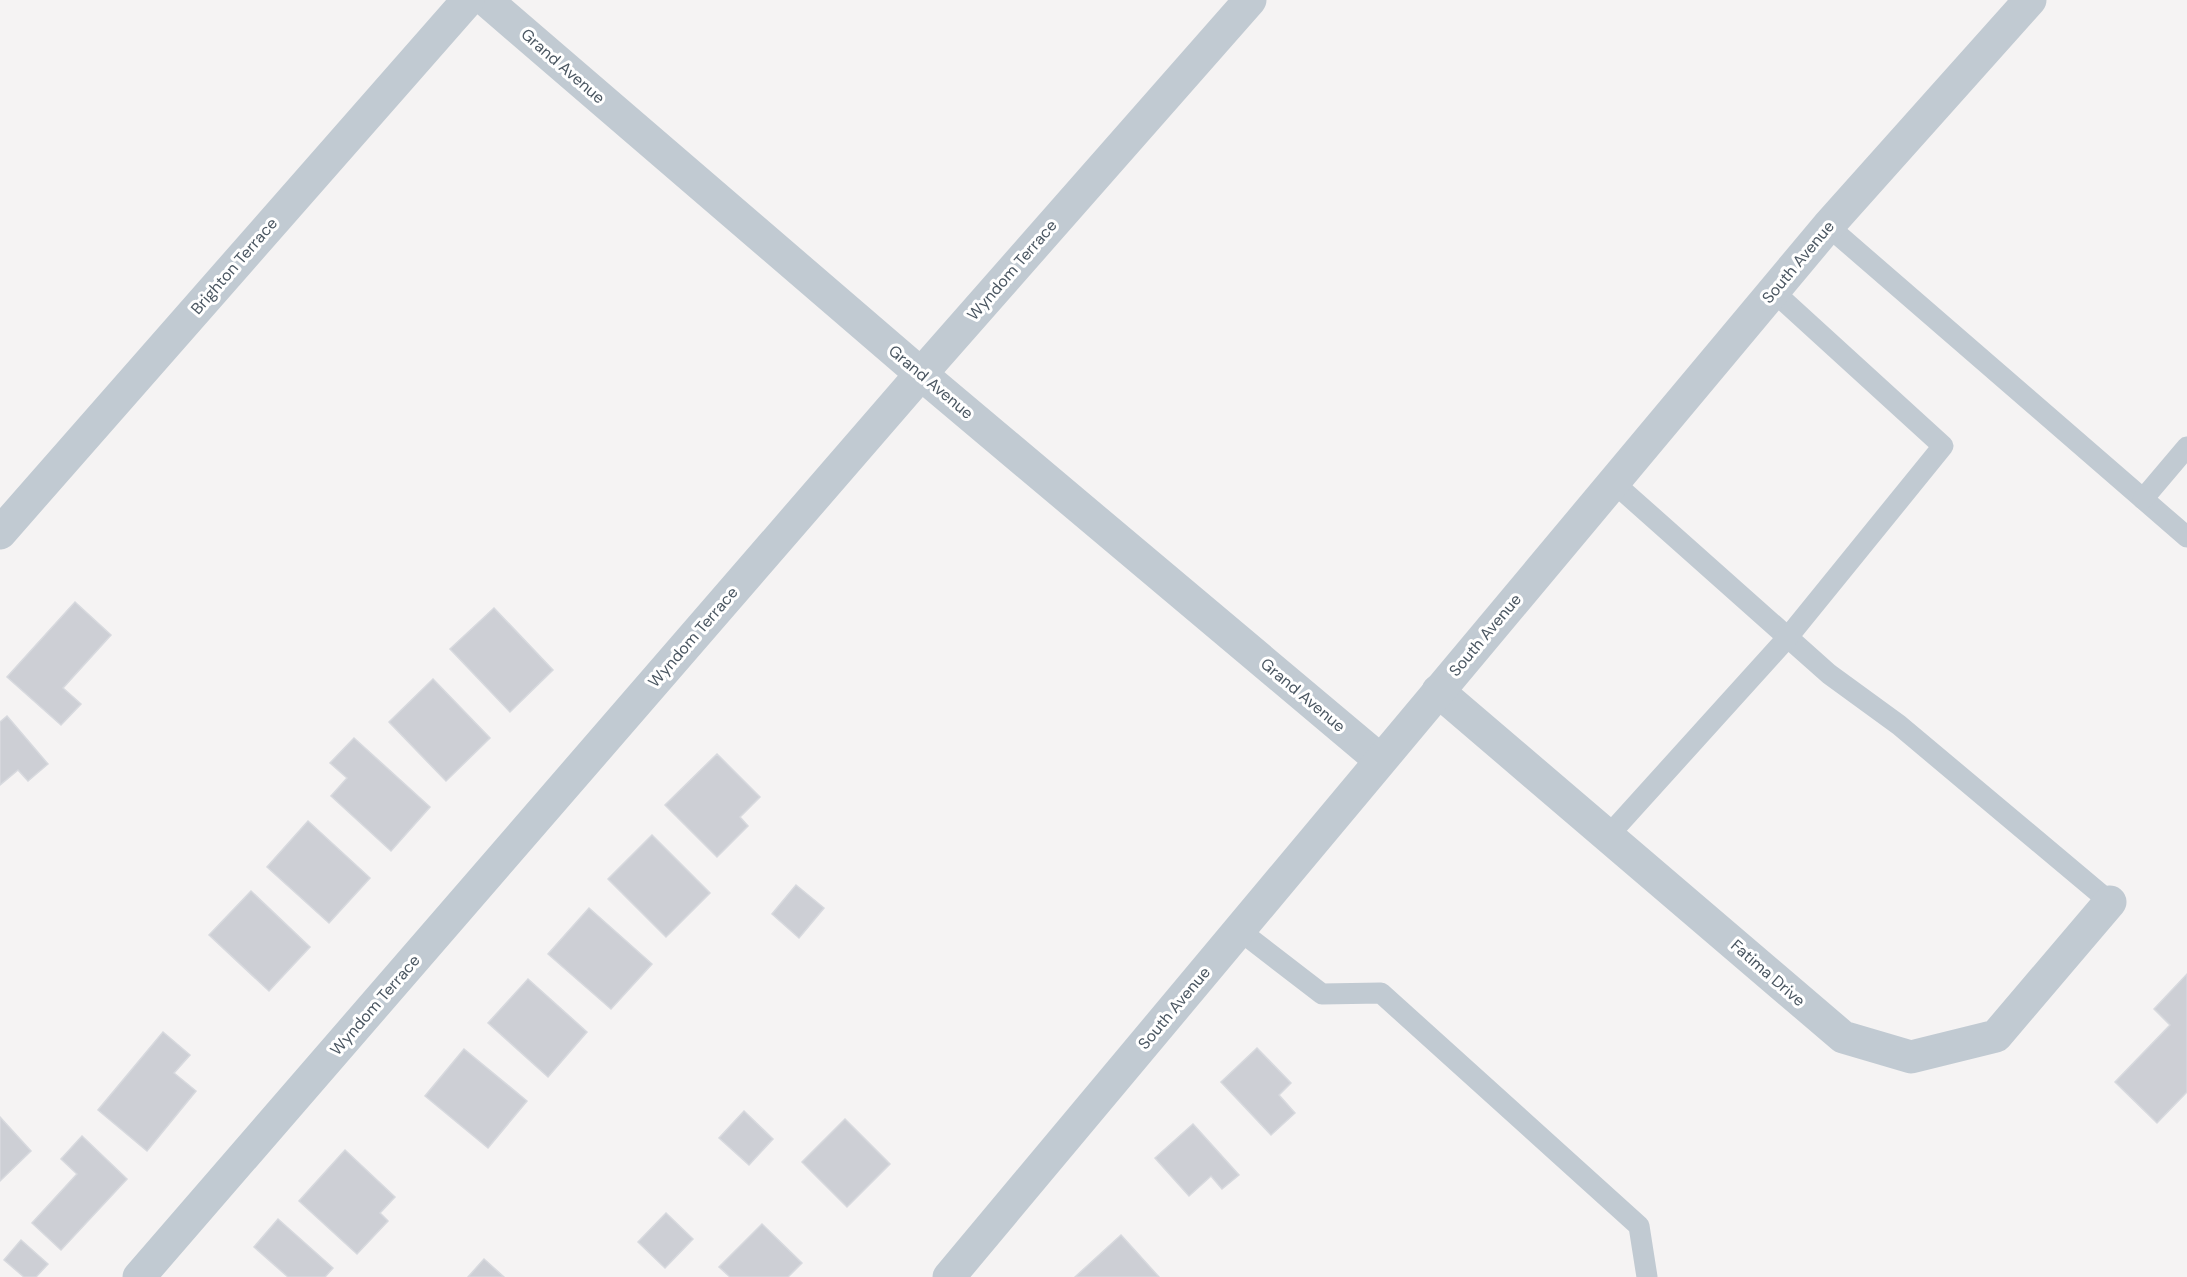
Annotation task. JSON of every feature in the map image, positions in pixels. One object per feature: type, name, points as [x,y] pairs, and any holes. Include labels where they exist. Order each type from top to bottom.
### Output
[{"type":"street","name":"Brighton Terrace","points":[[0,532],[468,0]]},
{"type":"street","name":"Grand Avenue","points":[[486,0],[921,374],[1380,760]]},
{"type":"street","name":"Wyndom Terrace","points":[[139,1277],[921,374],[1250,0]]},
{"type":"street","name":"South Avenue","points":[[949,1277],[1828,226],[2030,0]]},
{"type":"street","name":"Fatima Drive","points":[[1438,691],[1843,1037],[1911,1058],[1996,1036],[2110,902]]},
{"type":"lane","points":[[1828,226],[2187,537]]},
{"type":"lane","points":[[1608,836],[1788,637],[1943,446],[1773,291]]},
{"type":"lane","points":[[2143,499],[2187,447]]},
{"type":"lane","points":[[1613,482],[1829,674],[1899,725],[2110,902]]},
{"type":"lane","points":[[1239,930],[1322,994],[1381,993],[1639,1226],[1647,1277]]},
{"type":"building","points":[[75,602],[111,635],[63,688],[81,704],[61,725],[7,677]]},
{"type":"building","points":[[494,608],[553,670],[510,712],[450,649]]},
{"type":"building","points":[[433,679],[490,738],[446,781],[389,722]]},
{"type":"building","points":[[7,716],[48,764],[28,781],[18,770],[0,785],[0,722]]},
{"type":"building","points":[[354,738],[430,807],[391,851],[331,796],[347,778],[330,763]]},
{"type":"building","points":[[717,754],[760,797],[740,817],[748,826],[717,857],[665,805]]},
{"type":"building","points":[[308,821],[370,878],[329,923],[267,867]]},
{"type":"building","points":[[652,835],[710,893],[666,937],[608,879]]},
{"type":"building","points":[[796,885],[824,908],[799,938],[772,914]]},
{"type":"building","points":[[251,891],[310,947],[269,991],[209,935]]},
{"type":"building","points":[[589,908],[652,964],[611,1009],[548,954]]},
{"type":"building","points":[[2187,974],[2187,1092],[2157,1123],[2115,1082],[2170,1025],[2154,1009]]},
{"type":"building","points":[[528,979],[587,1032],[548,1077],[488,1023]]},
{"type":"building","points":[[163,1032],[190,1055],[174,1073],[196,1091],[147,1151],[98,1110]]},
{"type":"building","points":[[1257,1048],[1291,1083],[1279,1095],[1295,1113],[1271,1135],[1221,1082]]},
{"type":"building","points":[[464,1049],[527,1101],[488,1148],[425,1096]]},
{"type":"building","points":[[744,1111],[773,1139],[749,1165],[719,1138]]},
{"type":"building","points":[[0,1117],[31,1151],[0,1181]]},
{"type":"building","points":[[845,1119],[890,1164],[847,1207],[802,1162]]},
{"type":"building","points":[[1193,1124],[1239,1175],[1222,1189],[1211,1176],[1189,1196],[1155,1158]]},
{"type":"building","points":[[82,1136],[127,1179],[61,1250],[32,1223],[77,1174],[61,1159]]},
{"type":"building","points":[[345,1150],[395,1197],[380,1213],[388,1221],[357,1254],[299,1201]]},
{"type":"building","points":[[666,1213],[693,1239],[665,1268],[638,1242]]},
{"type":"building","points":[[278,1219],[333,1268],[325,1277],[288,1277],[254,1247]]},
{"type":"building","points":[[762,1224],[802,1263],[788,1277],[730,1277],[719,1267]]},
{"type":"building","points":[[1121,1235],[1159,1277],[1075,1277]]},
{"type":"building","points":[[21,1240],[48,1264],[36,1277],[24,1277],[4,1260]]},
{"type":"building","points":[[484,1259],[504,1277],[468,1277]]}]
